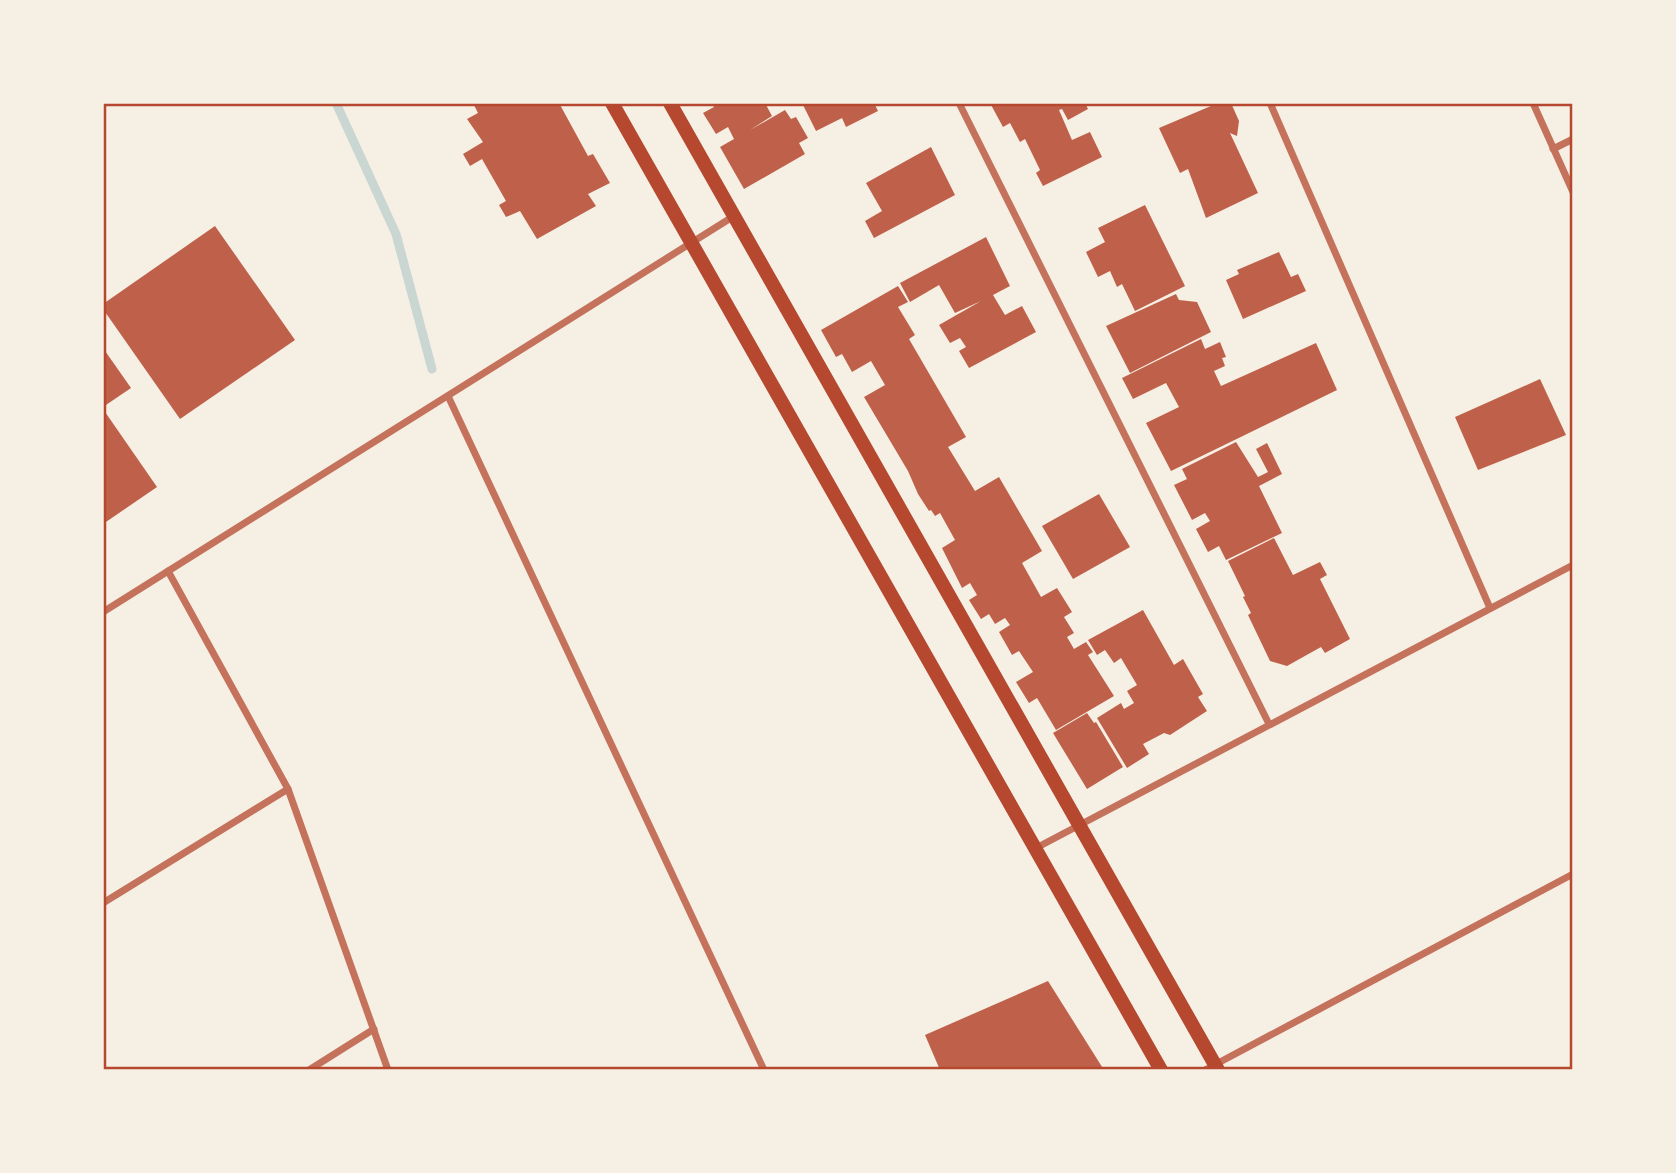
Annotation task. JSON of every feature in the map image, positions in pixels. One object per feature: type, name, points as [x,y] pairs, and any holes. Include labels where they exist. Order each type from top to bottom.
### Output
[{"type":"main road","points":[[612,103],[1161,1070]]},
{"type":"main road","points":[[670,103],[1080,826],[1213,1069]]},
{"type":"street","points":[[959,103],[1269,724]]},
{"type":"street","points":[[1270,103],[1490,608]]},
{"type":"street","points":[[1533,103],[1573,192]]},
{"type":"street","points":[[1553,149],[1573,139]]},
{"type":"street","points":[[103,612],[735,216]]},
{"type":"street","points":[[448,396],[764,1070]]},
{"type":"street","points":[[1036,848],[1573,565]]},
{"type":"street","points":[[169,571],[288,789],[388,1070]]},
{"type":"street","points":[[103,903],[288,789]]},
{"type":"street","points":[[1213,1069],[1573,874]]},
{"type":"street","points":[[309,1070],[374,1030]]},
{"type":"building","points":[[473,103],[559,103],[588,156],[593,154],[610,183],[588,194],[596,206],[537,239],[520,211],[506,217],[499,205],[506,201],[482,159],[470,166],[463,154],[483,142],[467,119],[478,113]]},
{"type":"building","points":[[712,103],[765,103],[772,116],[750,130],[785,110],[791,119],[796,117],[808,138],[799,143],[805,154],[744,189],[720,147],[734,139],[728,127],[716,134],[703,113],[714,107]]},
{"type":"building","points":[[802,103],[874,103],[878,111],[846,127],[842,118],[816,131]]},
{"type":"building","points":[[990,103],[1085,103],[1088,109],[1068,120],[1062,109],[1059,110],[1072,140],[1090,132],[1102,157],[1043,186],[1036,173],[1040,170],[1025,139],[1020,142],[1010,123],[1003,127]]},
{"type":"building","points":[[1218,103],[1231,103],[1239,121],[1237,136],[1230,133],[1258,193],[1206,218],[1188,169],[1180,173],[1159,128]]},
{"type":"building","points":[[931,147],[955,195],[874,238],[865,221],[882,211],[866,183]]},
{"type":"building","points":[[1145,205],[1185,286],[1135,311],[1122,284],[1117,287],[1110,271],[1098,277],[1086,252],[1105,242],[1098,228]]},
{"type":"building","points":[[215,226],[295,340],[180,419],[103,309],[103,304]]},
{"type":"building","points":[[986,237],[1010,286],[993,295],[1005,315],[1022,306],[1036,332],[969,368],[959,351],[966,347],[960,338],[950,343],[939,325],[981,301],[955,313],[939,285],[910,302],[900,283]]},
{"type":"building","points":[[1279,252],[1291,277],[1298,274],[1306,291],[1243,319],[1226,280],[1239,274],[1237,270]]},
{"type":"building","points":[[898,286],[908,302],[898,307],[915,335],[909,339],[966,437],[948,447],[975,491],[999,477],[1042,551],[1022,563],[1041,597],[1057,588],[1072,612],[1064,617],[1074,633],[1067,637],[1074,649],[1086,642],[1093,652],[1088,655],[1114,696],[1056,730],[1037,698],[1029,703],[1016,682],[1033,672],[1019,651],[1012,655],[999,632],[1010,625],[1005,618],[995,624],[989,614],[981,619],[969,600],[977,595],[970,583],[962,588],[942,548],[955,540],[940,513],[935,516],[929,511],[918,494],[908,471],[864,397],[885,385],[871,361],[852,372],[842,354],[836,357],[821,330]]},
{"type":"building","points":[[1176,294],[1179,300],[1197,302],[1211,332],[1130,373],[1106,326]]},
{"type":"building","points":[[1201,339],[1205,349],[1220,342],[1226,357],[1222,358],[1225,366],[1214,371],[1221,386],[1316,343],[1337,390],[1171,471],[1146,423],[1179,407],[1166,383],[1133,399],[1122,378]]},
{"type":"building","points":[[103,348],[131,388],[103,407]]},
{"type":"building","points":[[1540,379],[1566,435],[1478,470],[1455,417]]},
{"type":"building","points":[[103,409],[157,487],[103,524]]},
{"type":"building","points":[[1236,442],[1258,477],[1268,472],[1256,449],[1267,443],[1282,474],[1259,486],[1282,533],[1226,560],[1219,546],[1208,552],[1196,529],[1210,521],[1205,513],[1192,520],[1174,485],[1187,479],[1182,469]]},
{"type":"building","points":[[1099,494],[1130,547],[1073,579],[1042,526]]},
{"type":"building","points":[[1274,538],[1293,575],[1320,562],[1327,575],[1320,579],[1350,639],[1325,653],[1321,647],[1287,666],[1270,661],[1248,615],[1251,613],[1243,597],[1245,596],[1228,561]]},
{"type":"building","points":[[1143,610],[1174,665],[1183,659],[1203,694],[1198,697],[1207,711],[1170,735],[1164,733],[1143,744],[1149,754],[1127,768],[1097,718],[1121,703],[1124,709],[1134,703],[1127,691],[1137,685],[1121,658],[1114,663],[1105,650],[1097,655],[1088,640]]},
{"type":"building","points":[[1087,713],[1094,723],[1096,722],[1123,767],[1087,789],[1053,733]]},
{"type":"building","points":[[1048,981],[1104,1070],[940,1070],[925,1035]]},
{"type":"waterway","points":[[336,103],[396,234],[432,369]]}]
